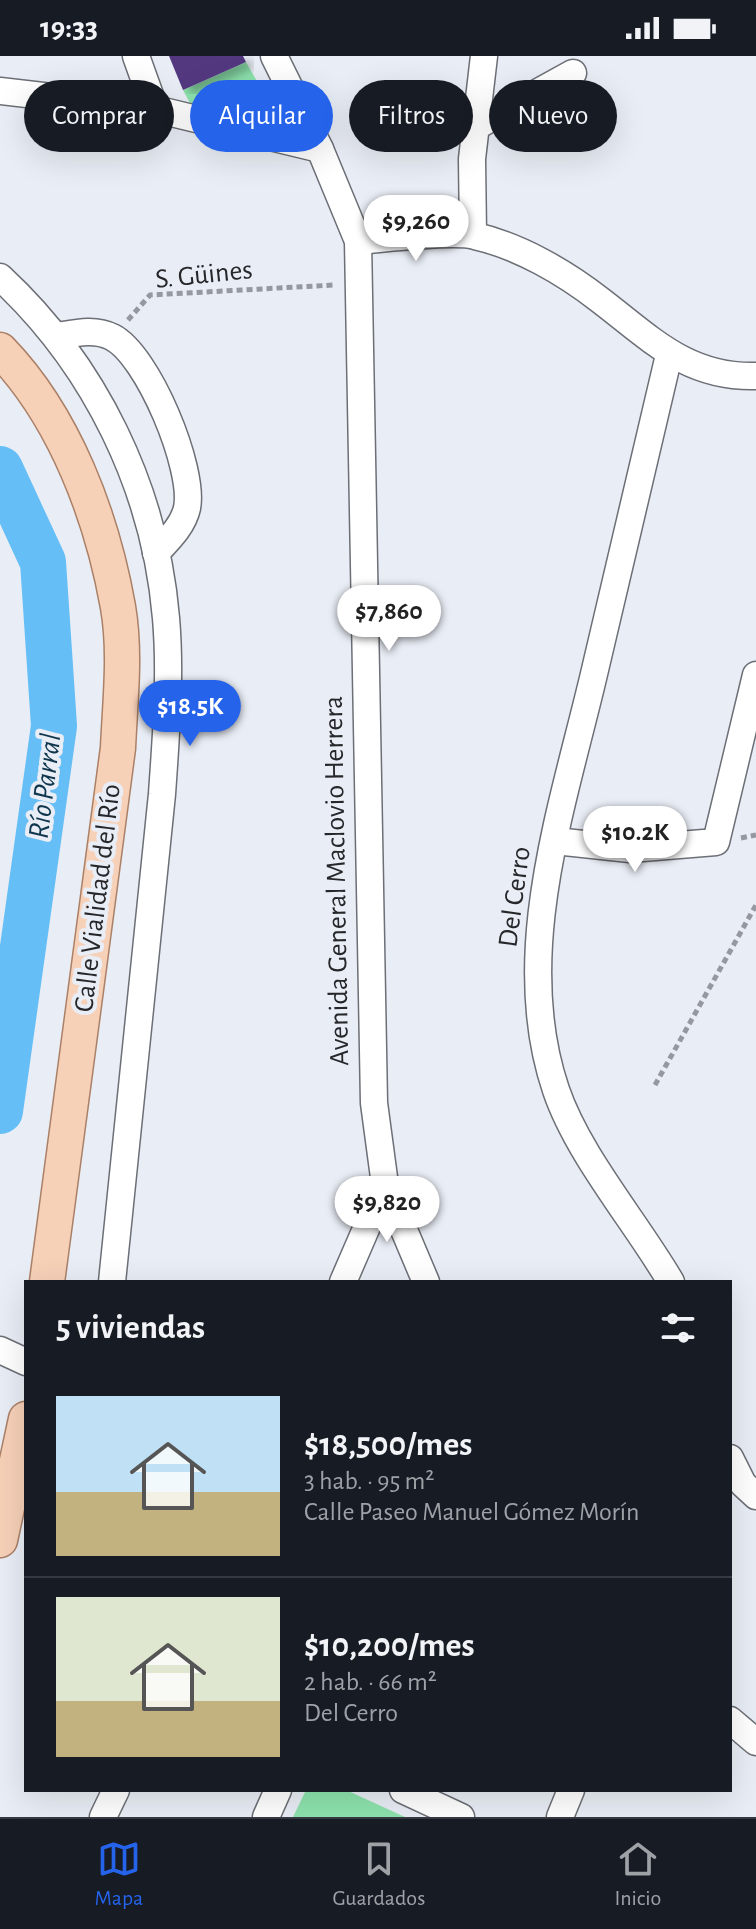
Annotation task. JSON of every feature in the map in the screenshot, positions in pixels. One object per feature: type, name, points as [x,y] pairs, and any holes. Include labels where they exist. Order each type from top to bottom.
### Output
[{"type":"main road","name":"Calle Vialidad del Río","points":[[0,350],[18,368],[42,404],[72,459],[98,529],[118,609],[121,664],[118,748],[47,1280]]},
{"type":"main road","points":[[0,1540],[24,1428]]},
{"type":"street","points":[[136,56],[145,80]]},
{"type":"street","name":"Avenida General Maclovio Herrera","points":[[274,56],[286,80]]},
{"type":"street","points":[[473,235],[475,127],[484,56]]},
{"type":"street","points":[[475,127],[573,73]]},
{"type":"street","points":[[0,91],[24,94]]},
{"type":"street","name":"Avenida General Maclovio Herrera","points":[[321,152],[358,241],[369,1023],[378,1148],[385,1185],[425,1280]]},
{"type":"street","points":[[358,241],[473,235],[547,264],[598,298],[669,355],[713,370],[756,376]]},
{"type":"street","points":[[0,277],[57,336],[85,375],[116,433],[146,512],[166,618],[167,714],[162,794],[112,1280]]},
{"type":"street","points":[[57,336],[89,332],[114,337],[128,349],[144,371],[184,465],[189,488],[187,511],[175,533],[156,553]]},
{"type":"street","name":"Del Cerro","points":[[669,355],[555,841],[538,949],[538,1003],[552,1077],[577,1134],[670,1280]]},
{"type":"street","points":[[555,841],[630,849],[716,842],[756,675]]},
{"type":"street","points":[[344,1280],[385,1185]]},
{"type":"street","points":[[0,1350],[24,1361]]},
{"type":"street","points":[[732,1463],[743,1493]]},
{"type":"street","points":[[732,1722],[756,1742]]},
{"type":"street","points":[[103,1817],[115,1792]]},
{"type":"street","points":[[266,1817],[277,1792]]},
{"type":"street","points":[[407,1792],[461,1817]]},
{"type":"street","points":[[560,1817],[570,1792]]},
{"type":"path","name":"S. Güines","points":[[114,337],[150,295],[359,283]]},
{"type":"path","points":[[655,1085],[756,905]]},
{"type":"green space","points":[[246,62],[256,80],[206,80]]},
{"type":"green space","points":[[190,87],[190,103],[183,90]]},
{"type":"green space","points":[[305,1792],[350,1792],[405,1817],[293,1817]]},
{"type":"building","points":[[169,56],[243,56],[246,62],[206,80],[190,80],[190,87],[183,90]]},
{"type":"waterway","name":"Río Parral","points":[[0,469],[43,562],[54,726],[0,1111]]}]
